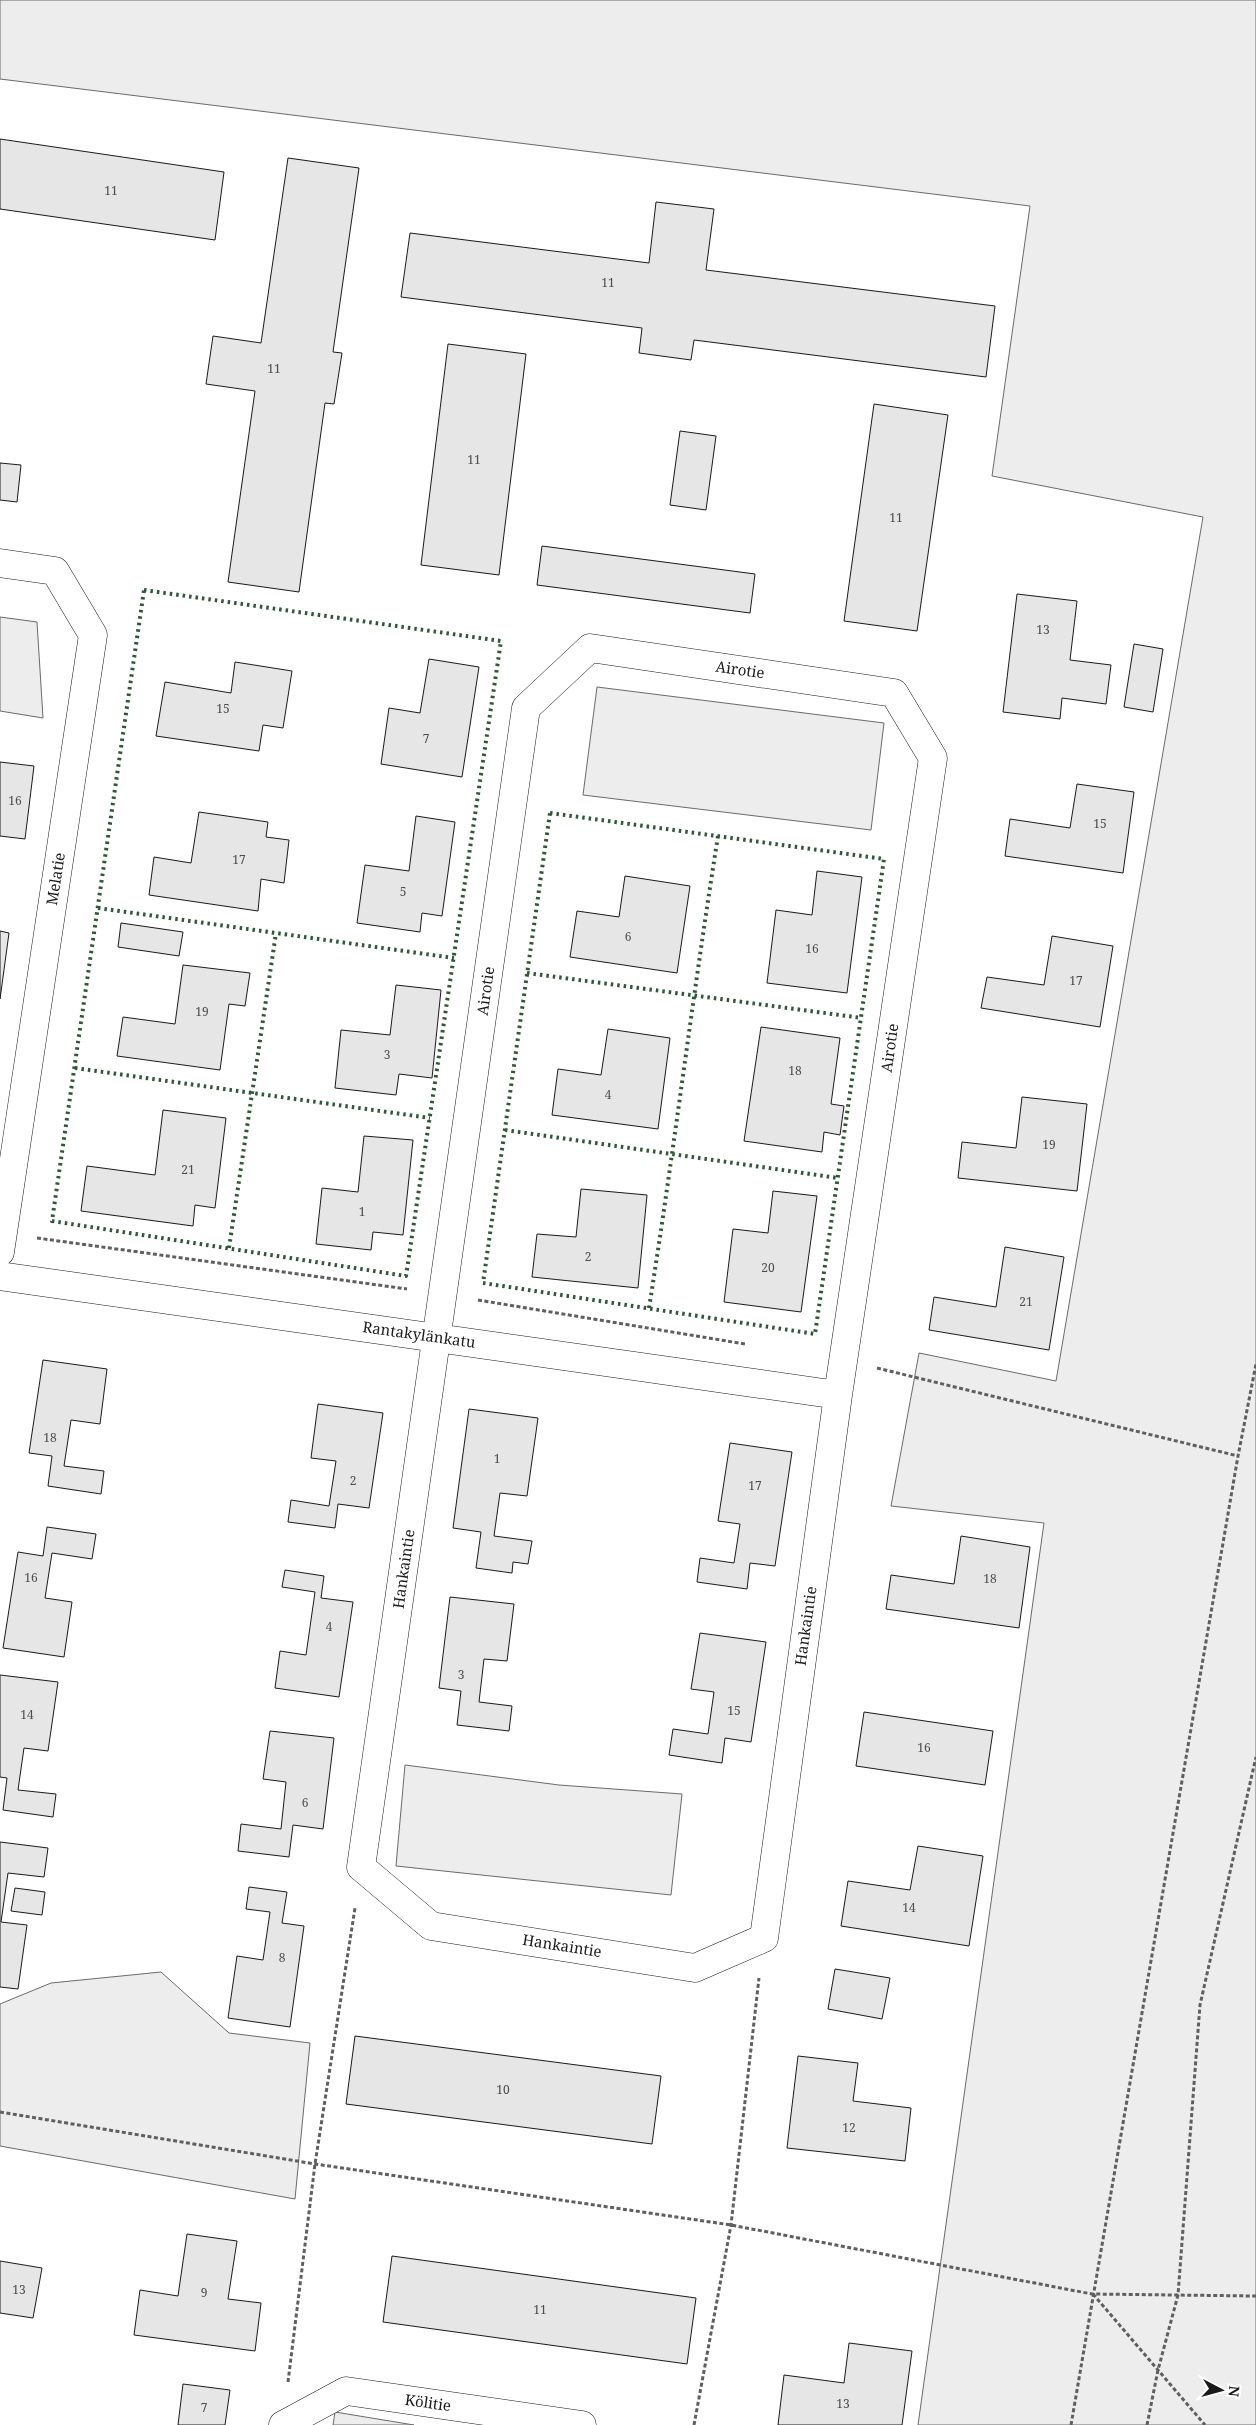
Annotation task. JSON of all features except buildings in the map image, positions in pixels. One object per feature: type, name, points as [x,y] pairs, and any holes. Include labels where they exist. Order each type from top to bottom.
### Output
[{"type":"street","name":"Melatie","points":[[0,563],[55,571],[93,635],[0,1252]]},
{"type":"street","name":"Airotie","points":[[437,1338],[526,708],[590,648],[894,693],[933,758],[838,1395]]},
{"type":"street","name":"Rantakylänkatu","points":[[0,1276],[838,1395]]},
{"type":"street","name":"Hankaintie","points":[[437,1338],[361,1868],[431,1926],[694,1968],[764,1938],[838,1395]]},
{"type":"street","name":"Kölitie","points":[[283,2424],[346,2391],[582,2425]]},
{"type":"path","points":[[843,1360],[1238,1456]]},
{"type":"path","points":[[1070,2425],[1238,1456],[1256,1364]]},
{"type":"path","points":[[1147,2425],[1158,2370],[1178,2295],[1200,2005],[1256,1758]]},
{"type":"path","points":[[283,2424],[315,2164],[361,1868]]},
{"type":"path","points":[[694,2425],[731,2225],[764,1938]]},
{"type":"path","points":[[0,2112],[315,2164],[731,2225],[1092,2294],[1256,2296]]},
{"type":"path","points":[[1092,2294],[1206,2425]]},
{"type":"shaded area","points":[[0,0],[1256,0],[1256,2425],[918,2425],[1044,1523],[891,1506],[919,1353],[1056,1381],[1203,517],[992,476],[1030,206],[0,79]]},
{"type":"shaded area","points":[[0,617],[37,622],[43,718],[0,711]]},
{"type":"shaded area","points":[[597,687],[884,723],[871,830],[583,795]]},
{"type":"shaded area","points":[[405,1765],[559,1785],[682,1794],[671,1895],[396,1866]]},
{"type":"shaded area","points":[[161,1972],[229,2033],[310,2043],[295,2199],[0,2146],[0,2004],[51,1983]]},
{"type":"shaded area","points":[[335,2412],[414,2425],[333,2425]]},
{"type":"hedge","points":[[144,590],[501,641],[406,1276],[52,1221],[144,590]]},
{"type":"hedge","points":[[550,813],[884,859],[815,1334],[483,1283],[550,813]]},
{"type":"hedge","points":[[649,1308],[718,836]]},
{"type":"hedge","points":[[98,908],[454,958]]},
{"type":"hedge","points":[[229,1248],[276,933]]},
{"type":"hedge","points":[[527,973],[862,1018]]},
{"type":"hedge","points":[[75,1068],[430,1118]]},
{"type":"hedge","points":[[505,1130],[838,1178]]}]
